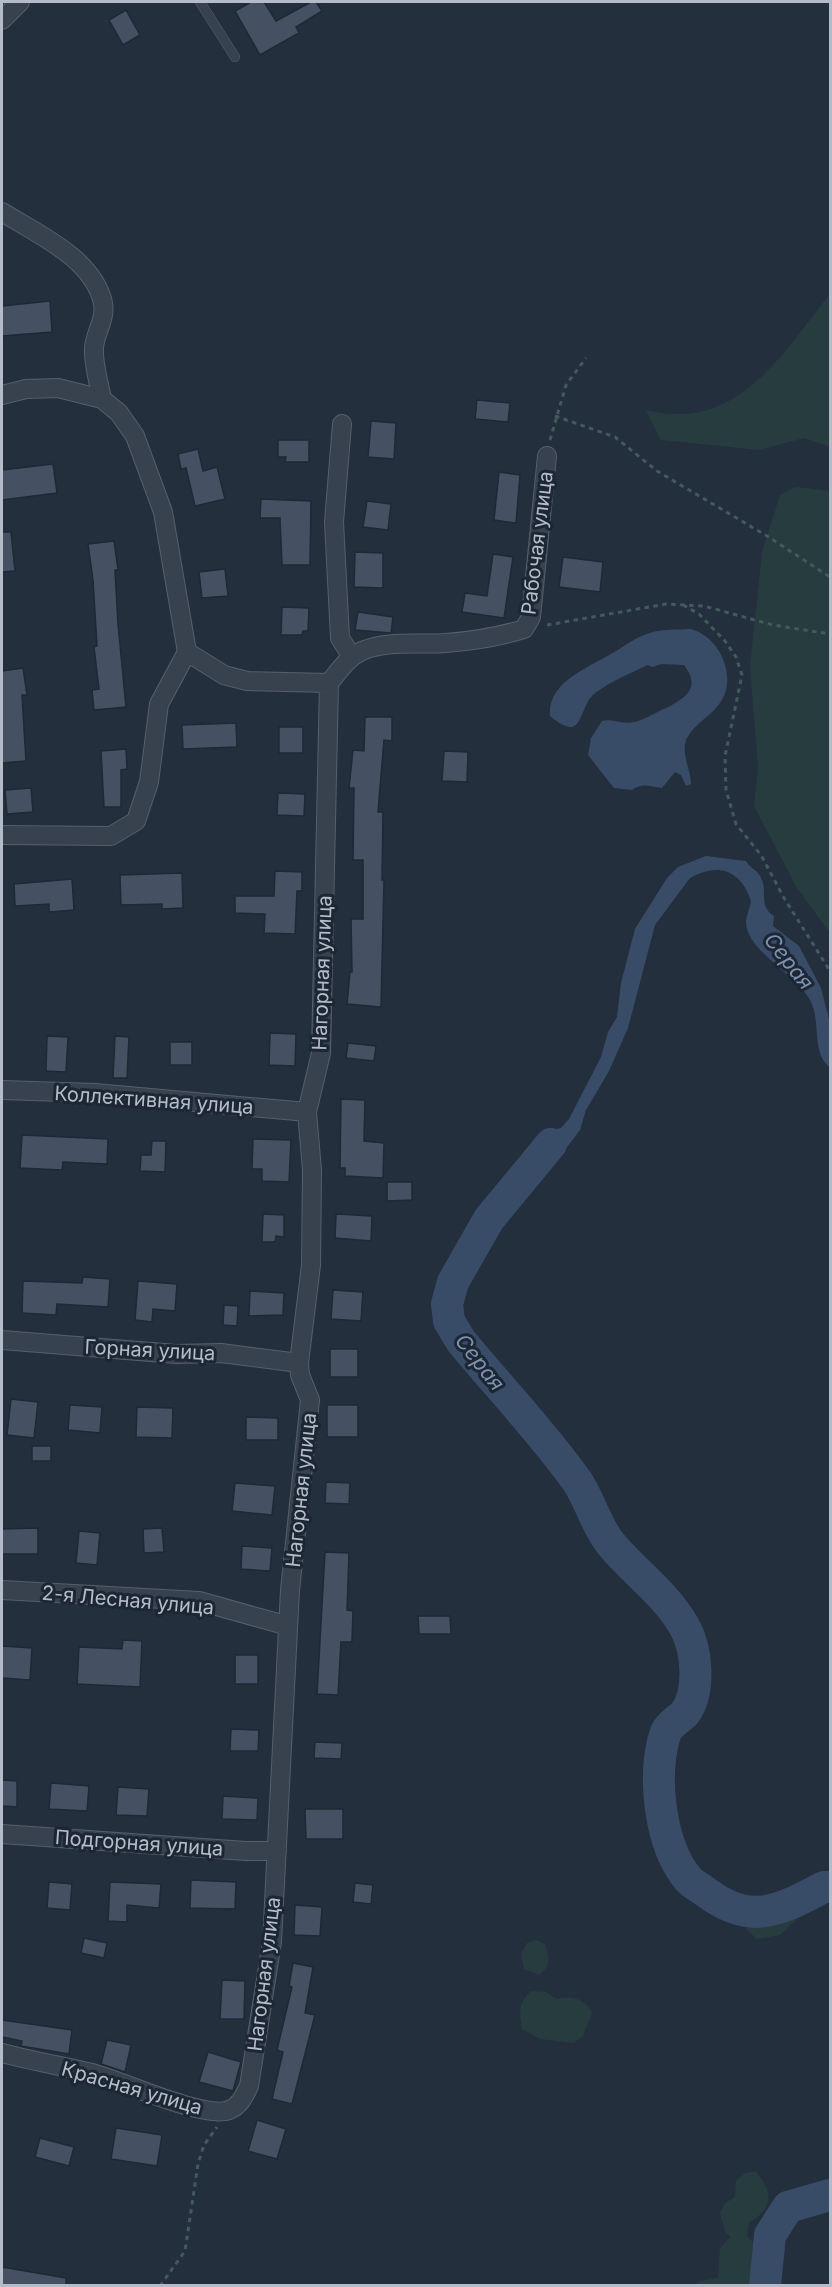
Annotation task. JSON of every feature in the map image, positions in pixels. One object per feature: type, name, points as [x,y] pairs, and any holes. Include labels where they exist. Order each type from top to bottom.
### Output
[{"type":"street","points":[[2,20],[20,2]]},
{"type":"street","points":[[2,212],[51,242],[80,264],[93,280],[103,303],[103,320],[94,348],[102,399]]},
{"type":"street","points":[[2,395],[26,389],[58,388],[102,399],[119,413],[135,436],[163,512],[187,652],[159,704],[148,782],[136,821],[111,836],[2,835]]},
{"type":"street","points":[[342,424],[334,522],[340,638],[352,657]]},
{"type":"street","name":"Рабочая улица","points":[[328,682],[352,657],[364,650],[385,645],[477,640],[524,629],[531,617],[547,456]]},
{"type":"street","points":[[187,652],[224,675],[247,681],[328,682]]},
{"type":"street","name":"Нагорная улица","points":[[228,2111],[241,2103],[249,2086],[259,2038],[272,1942],[288,1626],[310,1400],[300,1375],[299,1363],[311,1266],[312,1170],[307,1112],[321,1053],[328,682]]},
{"type":"street","name":"Коллективная улица","points":[[2,1090],[95,1093],[307,1112]]},
{"type":"street","name":"Горная улица","points":[[2,1340],[176,1354],[220,1353],[299,1363]]},
{"type":"street","name":"2-я Лесная улица","points":[[2,1590],[199,1601],[288,1626]]},
{"type":"street","name":"Подгорная улица","points":[[2,1834],[246,1851],[277,1851]]},
{"type":"street","name":"Красная улица","points":[[2,2053],[95,2074],[124,2086],[209,2111],[228,2111]]},
{"type":"lane","points":[[200,2],[235,57]]},
{"type":"path","points":[[547,456],[555,416],[566,385],[585,358]]},
{"type":"path","points":[[555,416],[615,437],[657,471],[768,536],[831,577]]},
{"type":"path","points":[[524,629],[666,604],[704,606],[773,625],[831,634]]},
{"type":"path","points":[[683,605],[699,614],[725,641],[736,657],[742,675],[725,756],[726,790],[736,824],[761,855],[784,898],[831,971]]},
{"type":"path","points":[[160,2286],[185,2251],[198,2164],[204,2145],[228,2111]]},
{"type":"green space","points":[[830,294],[830,447],[804,438],[759,450],[661,440],[646,410],[678,414],[706,410],[731,399],[754,384],[774,364]]},
{"type":"green space","points":[[796,487],[830,491],[830,933],[797,888],[754,806],[758,766],[750,667],[762,552],[780,495]]},
{"type":"green space","points":[[802,1889],[808,1896],[810,1907],[780,1935],[757,1939],[747,1930],[747,1921],[763,1908],[775,1905],[791,1891]]},
{"type":"green space","points":[[536,1940],[545,1944],[548,1958],[546,1968],[539,1975],[524,1969],[521,1954],[527,1943]]},
{"type":"green space","points":[[531,1991],[546,1992],[557,1999],[573,1998],[582,2001],[592,2013],[583,2036],[574,2043],[540,2039],[522,2029],[520,2009]]},
{"type":"green space","points":[[756,2171],[766,2187],[769,2200],[763,2212],[749,2223],[747,2236],[775,2264],[763,2279],[763,2285],[694,2285],[700,2281],[718,2278],[720,2248],[730,2237],[725,2231],[720,2213],[725,2203],[735,2197],[736,2181],[745,2173]]},
{"type":"green space","points":[[830,2179],[830,2207],[824,2207],[819,2195],[823,2186]]},
{"type":"water","points":[[690,629],[709,639],[716,647],[726,668],[727,679],[722,700],[695,728],[685,743],[691,784],[686,786],[681,775],[675,772],[662,788],[643,786],[632,790],[614,788],[588,755],[591,738],[602,721],[630,723],[664,709],[686,695],[692,682],[690,674],[684,665],[662,664],[652,667],[648,665],[599,690],[589,700],[579,722],[569,727],[550,716],[555,694],[580,671],[642,636],[657,631]]},
{"type":"water","points":[[706,856],[746,861],[760,876],[764,887],[764,902],[774,916],[773,926],[799,946],[821,988],[830,1023],[830,1068],[820,1053],[810,1000],[794,981],[763,953],[749,934],[746,920],[751,901],[747,890],[735,876],[727,872],[710,870],[700,873],[690,878],[655,925],[628,1028],[609,1071],[586,1110],[580,1130],[564,1151],[552,1153],[545,1160],[530,1181],[518,1174],[549,1131],[561,1128],[569,1119],[601,1057],[608,1032],[617,1017],[621,983],[635,929],[667,878],[678,867]]},
{"type":"building","points":[[251,2],[264,2],[276,21],[311,2],[316,2],[322,11],[296,27],[299,33],[260,55],[235,11]]},
{"type":"building","points":[[126,10],[140,35],[123,45],[109,20]]},
{"type":"building","points":[[50,301],[52,332],[2,336],[2,306]]},
{"type":"building","points":[[477,400],[510,403],[508,422],[475,419]]},
{"type":"building","points":[[371,421],[396,423],[394,459],[368,457]]},
{"type":"building","points":[[278,440],[309,440],[309,462],[285,462],[286,457],[278,457]]},
{"type":"building","points":[[198,449],[203,471],[217,467],[225,499],[195,506],[186,468],[181,469],[178,454]]},
{"type":"building","points":[[53,464],[57,493],[2,500],[2,470]]},
{"type":"building","points":[[499,472],[520,475],[516,523],[494,520]]},
{"type":"building","points":[[261,499],[311,501],[310,565],[282,565],[280,518],[260,518]]},
{"type":"building","points":[[367,501],[391,504],[388,530],[363,527]]},
{"type":"building","points":[[2,532],[11,532],[15,571],[2,572]]},
{"type":"building","points":[[114,541],[118,570],[115,570],[118,624],[126,707],[94,710],[92,690],[99,689],[94,647],[97,646],[93,580],[88,544]]},
{"type":"building","points":[[355,552],[383,553],[383,588],[354,587]]},
{"type":"building","points":[[493,554],[513,557],[504,618],[462,612],[465,593],[487,596]]},
{"type":"building","points":[[563,557],[603,562],[600,592],[559,587]]},
{"type":"building","points":[[225,569],[228,596],[202,598],[199,572]]},
{"type":"building","points":[[282,607],[309,608],[308,631],[303,631],[302,635],[281,635]]},
{"type":"building","points":[[358,612],[393,617],[391,633],[355,630]]},
{"type":"building","points":[[23,668],[27,695],[22,695],[26,761],[2,763],[2,671]]},
{"type":"building","points":[[365,717],[392,717],[392,741],[384,740],[378,812],[383,812],[381,1007],[347,1004],[350,972],[352,972],[351,919],[363,919],[363,860],[353,860],[354,788],[349,788],[353,750],[364,751]]},
{"type":"building","points":[[236,723],[237,747],[183,749],[182,725]]},
{"type":"building","points":[[279,727],[303,727],[303,753],[279,753]]},
{"type":"building","points":[[126,749],[127,769],[121,770],[121,807],[104,807],[101,751]]},
{"type":"building","points":[[444,751],[468,752],[467,782],[442,781]]},
{"type":"building","points":[[31,788],[33,812],[7,814],[5,790]]},
{"type":"building","points":[[278,793],[305,794],[304,816],[277,815]]},
{"type":"building","points":[[275,871],[302,872],[302,891],[297,891],[295,934],[264,933],[265,914],[235,913],[235,896],[274,896]]},
{"type":"building","points":[[182,873],[183,908],[162,909],[162,904],[121,905],[120,875]]},
{"type":"building","points":[[72,879],[74,910],[49,912],[49,904],[15,906],[14,884]]},
{"type":"building","points":[[270,1033],[296,1034],[295,1066],[269,1065]]},
{"type":"building","points":[[47,1036],[68,1037],[66,1072],[46,1071]]},
{"type":"building","points":[[115,1036],[129,1037],[127,1078],[113,1078]]},
{"type":"building","points":[[170,1042],[192,1042],[192,1065],[170,1065]]},
{"type":"building","points":[[348,1043],[376,1046],[374,1061],[346,1058]]},
{"type":"building","points":[[341,1099],[365,1100],[364,1141],[384,1143],[383,1178],[345,1176],[345,1168],[340,1168]]},
{"type":"building","points":[[22,1135],[108,1139],[107,1164],[63,1162],[62,1170],[20,1168]]},
{"type":"building","points":[[253,1139],[291,1140],[289,1182],[262,1181],[262,1169],[252,1169]]},
{"type":"building","points":[[152,1141],[166,1141],[165,1172],[140,1171],[141,1155],[151,1155]]},
{"type":"building","points":[[387,1182],[412,1182],[412,1200],[387,1201]]},
{"type":"building","points":[[263,1214],[284,1215],[284,1237],[276,1236],[275,1242],[262,1242]]},
{"type":"building","points":[[336,1214],[372,1216],[371,1241],[335,1238]]},
{"type":"building","points":[[83,1277],[110,1279],[108,1307],[57,1304],[56,1315],[22,1313],[23,1281],[82,1283]]},
{"type":"building","points":[[138,1281],[177,1284],[175,1311],[153,1309],[152,1322],[135,1320]]},
{"type":"building","points":[[333,1290],[363,1292],[361,1321],[331,1319]]},
{"type":"building","points":[[250,1291],[284,1293],[283,1315],[249,1316]]},
{"type":"building","points":[[224,1305],[238,1306],[237,1326],[223,1325]]},
{"type":"building","points":[[330,1349],[358,1349],[358,1377],[330,1377]]},
{"type":"building","points":[[11,1399],[38,1402],[34,1438],[7,1435]]},
{"type":"building","points":[[70,1405],[102,1407],[100,1433],[68,1430]]},
{"type":"building","points":[[327,1405],[358,1405],[358,1437],[327,1437]]},
{"type":"building","points":[[137,1407],[173,1408],[172,1438],[136,1437]]},
{"type":"building","points":[[246,1417],[278,1418],[278,1440],[246,1440]]},
{"type":"building","points":[[32,1446],[51,1446],[51,1461],[32,1461]]},
{"type":"building","points":[[326,1482],[350,1483],[349,1504],[325,1503]]},
{"type":"building","points":[[235,1483],[275,1486],[272,1515],[232,1511]]},
{"type":"building","points":[[38,1528],[38,1554],[2,1554],[2,1529]]},
{"type":"building","points":[[162,1528],[164,1552],[144,1553],[143,1529]]},
{"type":"building","points":[[79,1531],[100,1533],[97,1565],[76,1563]]},
{"type":"building","points":[[242,1546],[272,1548],[270,1571],[241,1569]]},
{"type":"building","points":[[325,1552],[349,1553],[347,1610],[353,1611],[352,1642],[341,1642],[338,1695],[317,1694]]},
{"type":"building","points":[[418,1616],[450,1616],[451,1634],[419,1634]]},
{"type":"building","points":[[123,1640],[142,1641],[140,1687],[77,1684],[79,1647],[122,1649]]},
{"type":"building","points":[[2,1646],[32,1648],[30,1680],[2,1678]]},
{"type":"building","points":[[235,1655],[258,1655],[258,1684],[235,1684]]},
{"type":"building","points":[[231,1729],[259,1730],[258,1751],[230,1751]]},
{"type":"building","points":[[315,1742],[342,1743],[341,1759],[314,1758]]},
{"type":"building","points":[[2,1780],[17,1781],[17,1807],[2,1806]]},
{"type":"building","points":[[51,1783],[89,1786],[87,1811],[49,1809]]},
{"type":"building","points":[[118,1787],[149,1789],[147,1816],[116,1815]]},
{"type":"building","points":[[223,1796],[258,1798],[257,1820],[222,1819]]},
{"type":"building","points":[[305,1809],[343,1809],[343,1839],[306,1839]]},
{"type":"building","points":[[191,1880],[236,1882],[235,1909],[190,1908]]},
{"type":"building","points":[[49,1882],[72,1884],[70,1910],[47,1908]]},
{"type":"building","points":[[110,1882],[161,1884],[159,1908],[127,1905],[127,1922],[108,1921]]},
{"type":"building","points":[[355,1883],[373,1885],[371,1904],[353,1902]]},
{"type":"building","points":[[295,1905],[322,1907],[320,1936],[294,1935]]},
{"type":"building","points":[[84,1938],[107,1943],[104,1958],[81,1953]]},
{"type":"building","points":[[293,1963],[313,1967],[305,2013],[315,2015],[292,2104],[272,2099],[283,2052],[277,2050],[292,1987],[289,1986]]},
{"type":"building","points":[[222,1980],[245,1981],[244,2019],[220,2019]]},
{"type":"building","points":[[2,2020],[72,2030],[69,2054],[21,2046],[22,2041],[2,2037]]},
{"type":"building","points":[[107,2040],[131,2045],[125,2072],[101,2064]]},
{"type":"building","points":[[208,2052],[241,2062],[233,2091],[199,2082]]},
{"type":"building","points":[[257,2120],[286,2129],[277,2159],[248,2151]]},
{"type":"building","points":[[116,2128],[162,2135],[157,2166],[111,2159]]},
{"type":"building","points":[[40,2138],[74,2147],[69,2166],[35,2157]]},
{"type":"building","points":[[2,2267],[66,2278],[66,2286],[2,2286]]},
{"type":"waterway","name":"Серая","points":[[551,1144],[489,1219],[453,1282],[447,1304],[449,1321],[461,1341],[564,1463],[586,1496],[601,1529],[611,1544],[677,1614],[688,1635],[694,1657],[693,1693],[685,1713],[666,1732],[659,1768],[661,1809],[665,1829],[679,1866],[691,1882],[723,1903],[739,1910],[753,1912],[780,1908],[824,1887],[830,1887]]},
{"type":"waterway","name":"Серая","points":[[765,2286],[770,2235],[788,2207],[830,2195]]}]
